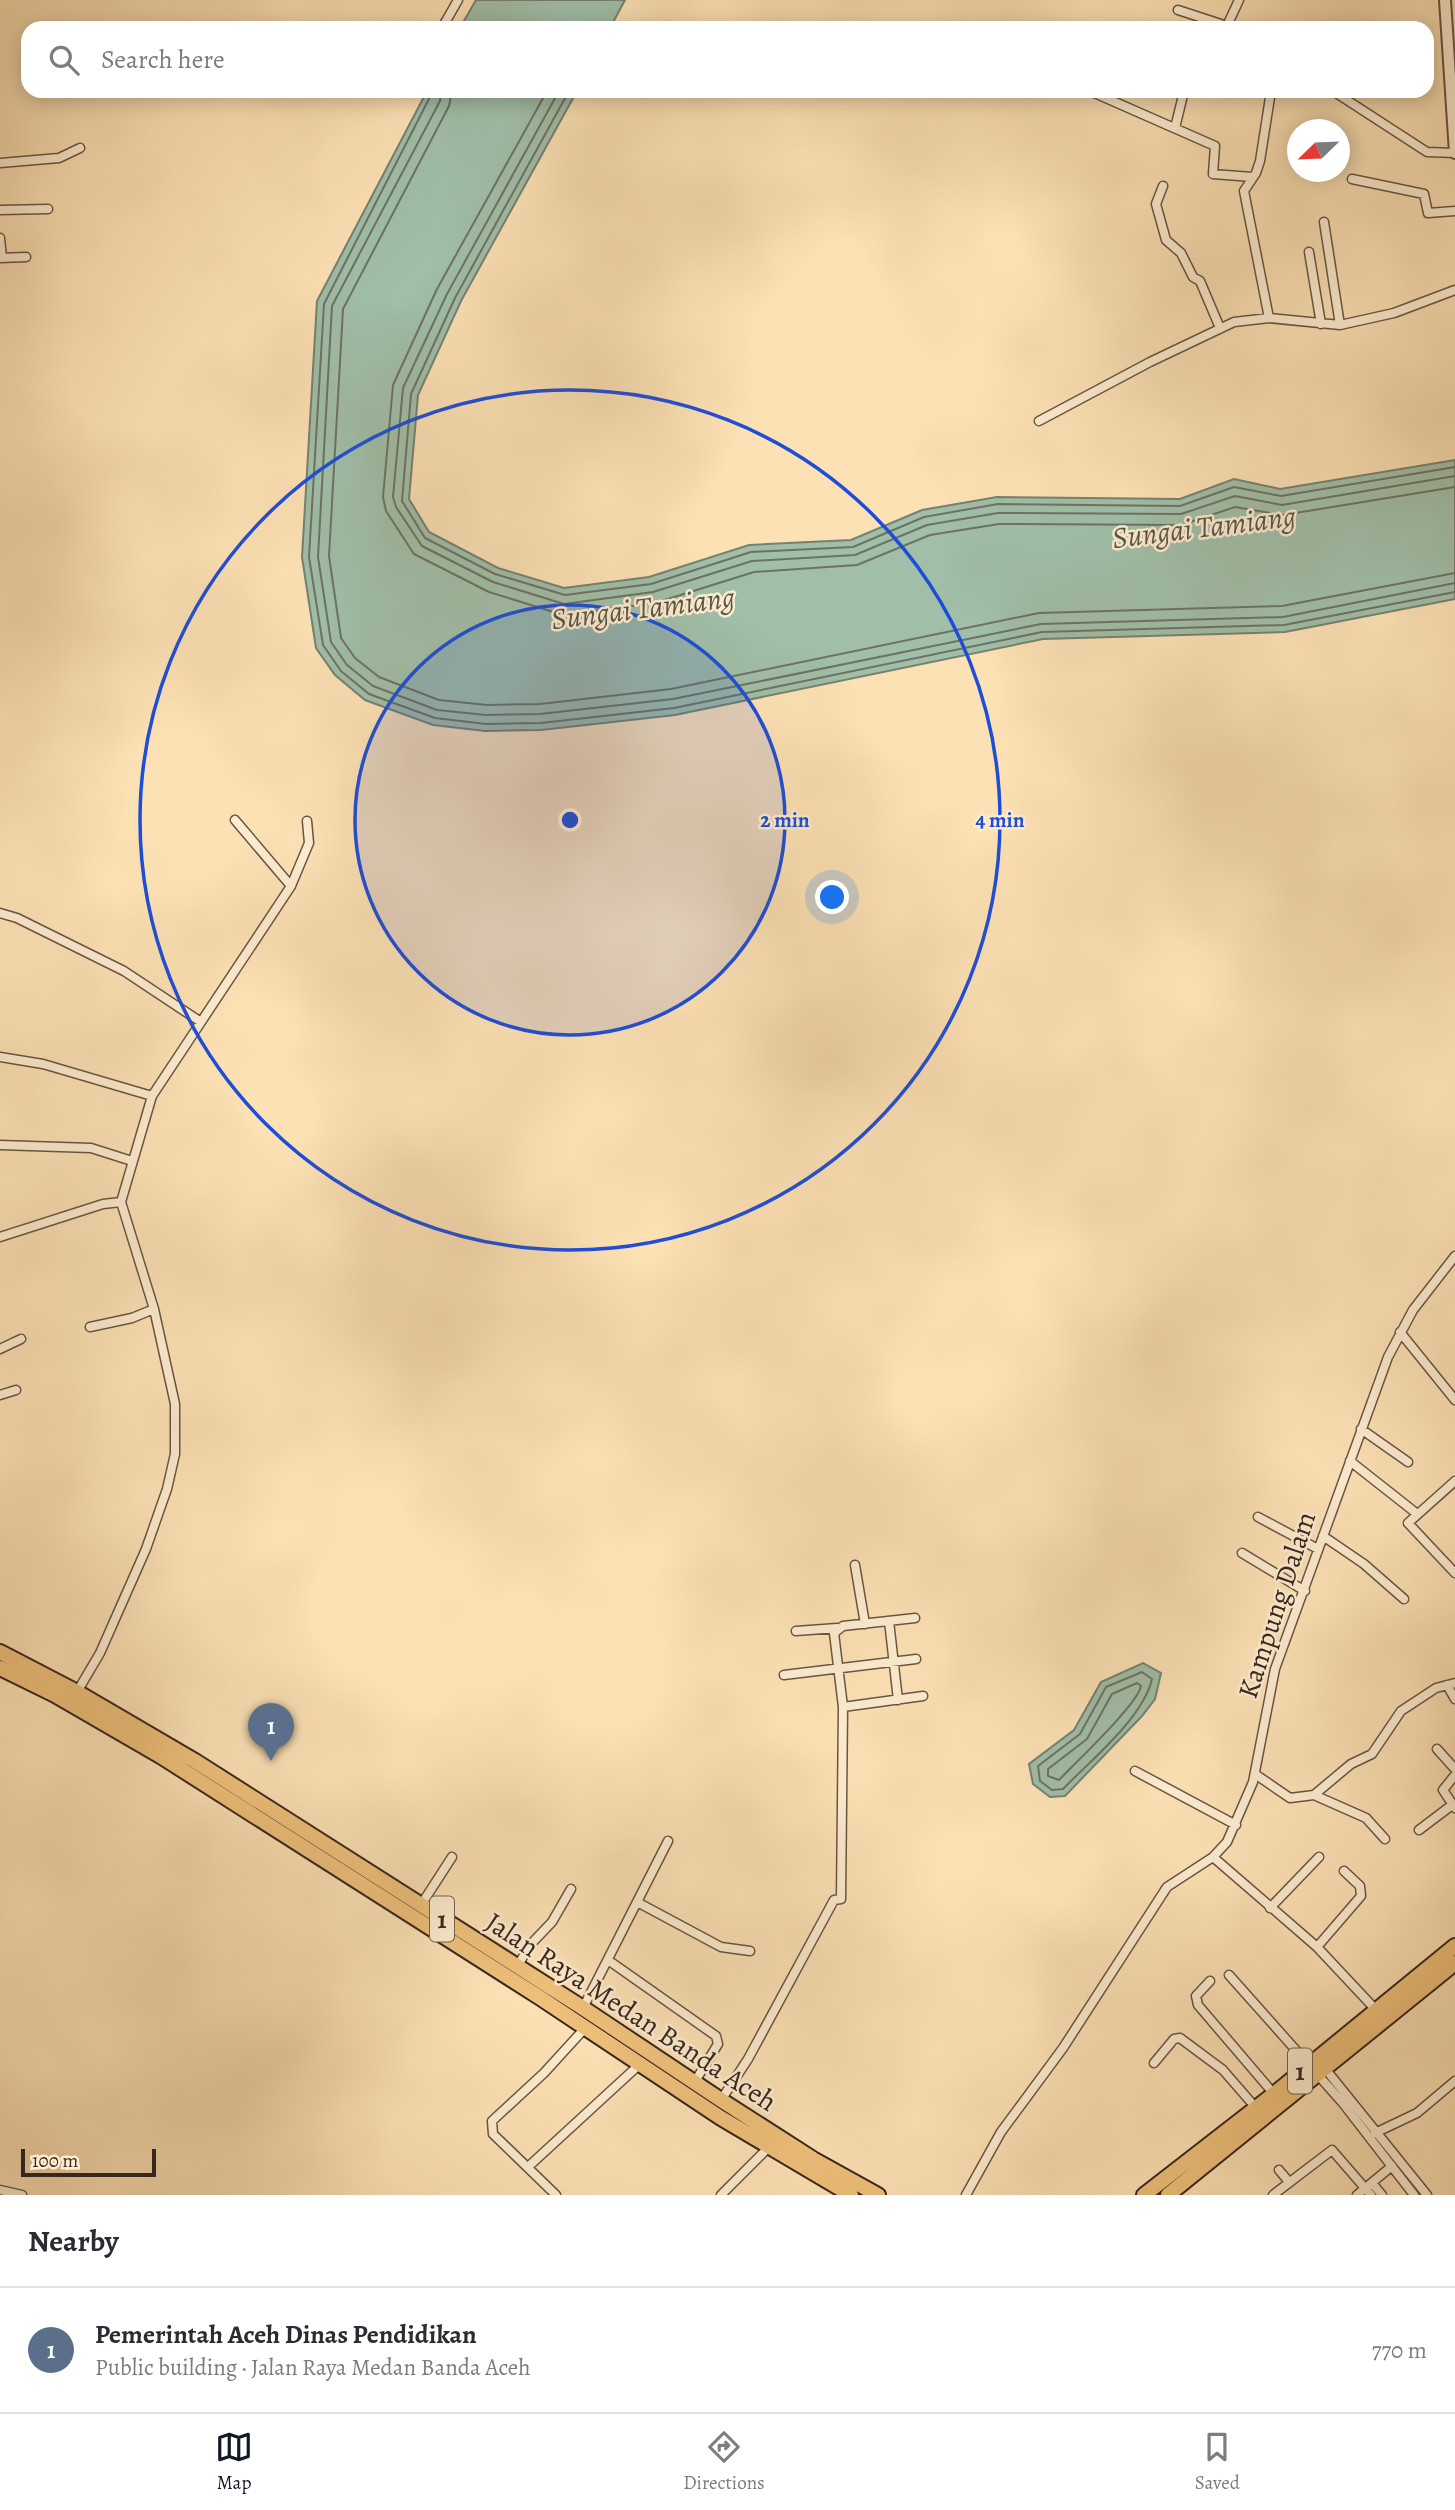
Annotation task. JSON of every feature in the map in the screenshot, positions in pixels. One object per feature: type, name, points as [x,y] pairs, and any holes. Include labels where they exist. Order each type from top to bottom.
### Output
[{"type":"highway","name":"Jalan Raya Medan Banda Aceh","points":[[0,1651],[77,1692],[195,1761],[290,1832],[460,1939],[640,2064],[721,2100],[813,2159],[878,2195]]},
{"type":"highway","name":"Jalan Raya Medan Banda Aceh","points":[[0,1668],[55,1695],[421,1905],[460,1939],[517,1967],[583,2008],[769,2147],[851,2195]]},
{"type":"highway","name":"1","points":[[1168,2195],[1376,2010],[1455,1946]]},
{"type":"highway","name":"1","points":[[1144,2195],[1274,2094],[1455,1963]]},
{"type":"street","points":[[446,21],[458,0]]},
{"type":"street","points":[[1230,21],[1239,0]]},
{"type":"street","points":[[1344,98],[1427,152],[1455,153],[1451,19],[1445,0]]},
{"type":"street","points":[[1178,10],[1210,21]]},
{"type":"street","points":[[1106,98],[1215,146],[1213,174],[1252,177]]},
{"type":"street","points":[[1175,128],[1182,98]]},
{"type":"street","points":[[1269,318],[1244,196],[1245,185],[1259,161],[1270,98]]},
{"type":"street","points":[[0,163],[60,159],[80,148]]},
{"type":"street","points":[[1352,179],[1424,194],[1429,213],[1455,211]]},
{"type":"street","points":[[1163,186],[1156,204],[1166,242],[1181,253],[1193,277],[1200,281],[1220,328]]},
{"type":"street","points":[[0,210],[48,209]]},
{"type":"street","points":[[1324,222],[1340,325]]},
{"type":"street","points":[[0,238],[1,258],[26,257]]},
{"type":"street","points":[[1309,252],[1321,324]]},
{"type":"street","points":[[1040,421],[1220,328],[1246,320],[1269,318],[1340,325],[1394,313],[1455,289]]},
{"type":"street","points":[[234,820],[291,886]]},
{"type":"street","points":[[77,1692],[100,1653],[146,1549],[167,1489],[175,1454],[175,1404],[154,1309],[121,1202],[152,1096],[291,886],[309,843],[307,821]]},
{"type":"street","points":[[0,913],[18,918],[124,971],[201,1022]]},
{"type":"street","points":[[0,1057],[43,1064],[152,1096]]},
{"type":"street","points":[[0,1145],[91,1148],[132,1161]]},
{"type":"street","points":[[0,1237],[103,1204],[121,1202]]},
{"type":"street","name":"Kampung Dalam","points":[[966,2195],[1001,2132],[1062,2048],[1167,1887],[1213,1857],[1223,1848],[1236,1825],[1255,1774],[1269,1688],[1361,1429],[1400,1332],[1455,1256]]},
{"type":"street","points":[[90,1326],[132,1318],[154,1309]]},
{"type":"street","points":[[1400,1332],[1455,1400]]},
{"type":"street","points":[[0,1349],[21,1339]]},
{"type":"street","points":[[0,1395],[16,1391]]},
{"type":"street","points":[[1361,1429],[1408,1462]]},
{"type":"street","points":[[1350,1461],[1416,1513]]},
{"type":"street","points":[[1455,1481],[1409,1519],[1409,1524],[1455,1573]]},
{"type":"street","points":[[1258,1517],[1318,1549]]},
{"type":"street","points":[[1323,1536],[1374,1572],[1404,1599]]},
{"type":"street","points":[[1242,1553],[1305,1591]]},
{"type":"street","points":[[855,1565],[865,1624]]},
{"type":"street","points":[[796,1631],[915,1618]]},
{"type":"street","points":[[889,1621],[898,1700]]},
{"type":"street","points":[[721,2100],[748,2059],[834,1900],[841,1899],[843,1707],[834,1633],[837,1628]]},
{"type":"street","points":[[784,1675],[837,1666],[916,1659]]},
{"type":"street","points":[[1314,1795],[1351,1764],[1372,1754],[1401,1712],[1433,1690],[1451,1684],[1455,1699]]},
{"type":"street","points":[[843,1707],[923,1696]]},
{"type":"street","points":[[1437,1749],[1455,1769]]},
{"type":"street","points":[[1135,1771],[1236,1825]]},
{"type":"street","points":[[1255,1774],[1290,1798],[1314,1795],[1366,1818],[1385,1839]]},
{"type":"street","points":[[1419,1830],[1453,1806],[1443,1789],[1455,1775]]},
{"type":"street","points":[[583,2008],[668,1841]]},
{"type":"street","points":[[421,1905],[452,1857]]},
{"type":"street","points":[[1213,1857],[1317,1947],[1376,2010]]},
{"type":"street","points":[[1270,1908],[1319,1857]]},
{"type":"street","points":[[1317,1947],[1361,1896],[1360,1886],[1344,1871]]},
{"type":"street","points":[[517,1967],[530,1945],[552,1922],[571,1889]]},
{"type":"street","points":[[637,1902],[721,1947],[750,1951]]},
{"type":"street","points":[[608,1960],[716,2036],[718,2044],[684,2082]]},
{"type":"street","points":[[1229,1975],[1316,2066],[1427,2195]]},
{"type":"street","points":[[1210,1980],[1196,1996],[1196,2001],[1274,2094]]},
{"type":"street","points":[[556,2195],[493,2134],[492,2121],[544,2073],[586,2027]]},
{"type":"street","points":[[1154,2063],[1174,2039],[1180,2038],[1223,2070],[1256,2108]]},
{"type":"street","points":[[528,2166],[640,2064]]},
{"type":"street","points":[[1374,2134],[1417,2113],[1455,2081]]},
{"type":"street","points":[[1374,2134],[1392,2166],[1414,2195]]},
{"type":"street","points":[[721,2195],[769,2147]]},
{"type":"street","points":[[1273,2195],[1332,2150],[1369,2189],[1382,2195]]},
{"type":"street","points":[[1357,2195],[1369,2189],[1392,2166]]},
{"type":"street","points":[[1279,2170],[1289,2182]]},
{"type":"street","points":[[0,2190],[22,2195]]},
{"type":"water","points":[[476,0],[625,0],[614,21],[464,21]]},
{"type":"water","name":"Sungai Tamiang","points":[[423,98],[573,98],[461,301],[418,395],[409,499],[429,532],[498,568],[564,588],[649,577],[749,545],[851,540],[922,510],[997,497],[1180,499],[1234,479],[1280,489],[1455,460],[1455,599],[1285,632],[1043,639],[675,715],[541,730],[485,731],[433,725],[365,700],[335,675],[316,648],[302,557],[317,301]]},
{"type":"water","points":[[1143,1663],[1161,1673],[1155,1699],[1142,1716],[1065,1796],[1050,1797],[1033,1784],[1029,1764],[1074,1730],[1101,1682]]},
{"type":"place","name":"Pemerintah Aceh Dinas Pendidikan","points":[[271,1761]]}]
